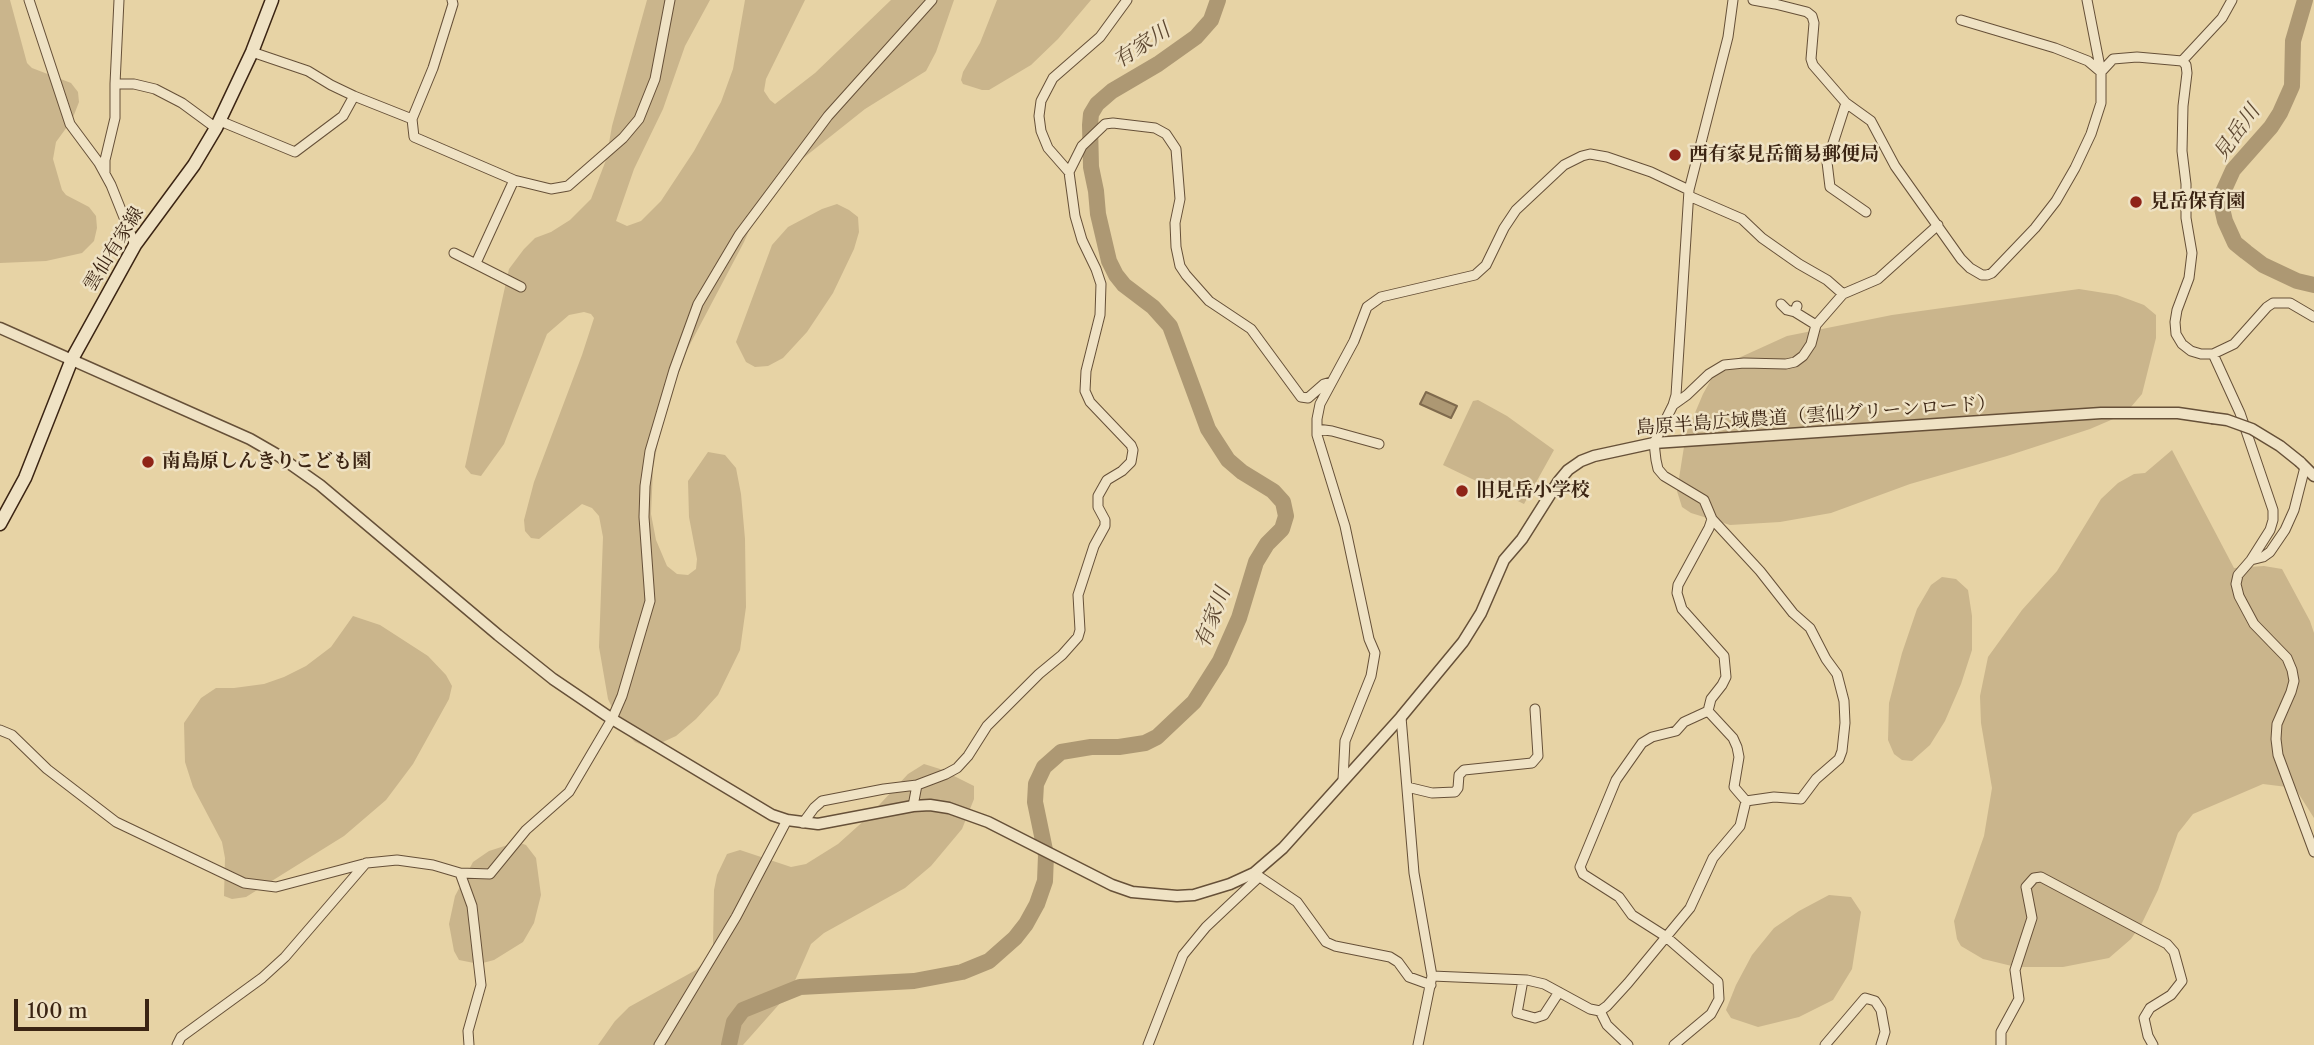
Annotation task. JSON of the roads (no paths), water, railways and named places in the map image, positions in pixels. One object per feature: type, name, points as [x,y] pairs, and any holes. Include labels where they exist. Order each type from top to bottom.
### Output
[{"type":"main road","name":"雲仙有家線","points":[[0,524],[24,478],[72,359],[135,245],[194,165],[218,125],[252,52],[272,0]]},
{"type":"street","points":[[29,0],[70,124],[105,174],[135,245]]},
{"type":"street","points":[[105,174],[105,160],[115,118],[119,0]]},
{"type":"street","points":[[452,0],[433,68],[412,119],[414,137],[514,180],[551,189],[568,186],[622,138],[639,119],[650,96],[670,0]]},
{"type":"street","points":[[0,730],[12,736],[47,769],[116,822],[244,883],[276,887],[366,863],[397,860],[433,865],[460,873],[490,874],[526,830],[569,792],[612,719],[622,696],[650,601],[644,517],[650,451],[674,370],[698,304],[739,235],[811,138],[932,0]]},
{"type":"street","points":[[803,823],[822,801],[917,785],[946,775],[957,768],[968,757],[987,726],[1078,637],[1078,595],[1091,555],[1105,526],[1098,507],[1098,496],[1107,480],[1126,468],[1133,456],[1131,444],[1090,402],[1085,391],[1086,371],[1102,300],[1101,284],[1074,216],[1069,172],[1048,148],[1038,116],[1041,101],[1054,78],[1100,37],[1127,0]]},
{"type":"street","points":[[1734,0],[1728,37],[1689,193],[1676,395],[1654,443],[1658,469],[1664,476],[1704,500],[1712,519],[1810,628],[1837,674],[1844,701],[1845,723],[1839,759],[1816,779],[1804,797],[1797,801],[1773,797],[1746,801]]},
{"type":"street","points":[[1753,0],[1807,12],[1812,16],[1813,65],[1846,103],[1871,121],[1895,166],[1961,259],[1969,268],[1982,275],[1992,273],[2035,228],[2056,201],[2091,134],[2101,103],[2101,72],[2087,0]]},
{"type":"street","points":[[2182,61],[2222,18],[2232,0]]},
{"type":"street","points":[[1961,20],[2055,48],[2088,61],[2101,72]]},
{"type":"street","points":[[252,52],[308,71],[354,96],[412,119]]},
{"type":"street","points":[[2101,72],[2113,59],[2137,57],[2182,61],[2186,65],[2182,151],[2186,218],[2192,253],[2189,278],[2175,322],[2176,334],[2182,344],[2201,354],[2213,354],[2234,344],[2273,303],[2290,303],[2314,317]]},
{"type":"street","points":[[115,84],[134,84],[155,89],[218,125],[295,152],[343,116],[354,96]]},
{"type":"street","points":[[1846,103],[1827,162],[1830,187],[1866,212]]},
{"type":"street","points":[[1069,172],[1087,139],[1105,124],[1155,128],[1172,141],[1176,149],[1180,198],[1175,223],[1176,247],[1185,275],[1209,301],[1251,330],[1300,397],[1308,398],[1324,384],[1331,382]]},
{"type":"street","points":[[1342,780],[1345,741],[1371,677],[1375,653],[1369,639],[1345,527],[1317,429],[1320,404],[1354,341],[1367,307],[1373,301],[1475,275],[1486,265],[1516,210],[1564,165],[1590,154],[1651,172],[1742,219],[1762,238],[1827,280],[1843,294]]},
{"type":"street","points":[[476,263],[514,180]]},
{"type":"street","points":[[1673,405],[1709,374],[1724,365],[1795,362],[1811,344],[1816,325],[1843,294],[1878,279],[1938,225]]},
{"type":"street","points":[[454,253],[522,287]]},
{"type":"street","points":[[1781,304],[1787,310],[1796,309],[1816,325]]},
{"type":"street","name":"島原半島広域農道（雲仙グリーンロード）","points":[[0,328],[250,439],[276,454],[320,485],[553,679],[612,719],[757,807],[787,820],[803,823],[832,823],[913,806],[949,808],[988,822],[1112,885],[1132,892],[1177,897],[1214,890],[1257,875],[1283,848],[1401,717],[1473,628],[1504,560],[1522,539],[1558,482],[1568,470],[1594,456],[1654,443],[2101,412],[2178,413],[2227,420],[2252,429],[2280,446],[2314,476]]},
{"type":"street","points":[[2213,354],[2240,413],[2273,510],[2270,530],[2238,575],[2236,584],[2253,624],[2287,658],[2292,670],[2294,681],[2277,724],[2276,739],[2278,755],[2314,852]]},
{"type":"street","points":[[1317,429],[1379,443]]},
{"type":"street","points":[[2251,560],[2270,552],[2291,521],[2303,464]]},
{"type":"street","points":[[1708,711],[1711,699],[1726,677],[1724,656],[1682,609],[1677,593],[1678,585],[1712,519]]},
{"type":"street","points":[[1407,787],[1432,793],[1455,792],[1459,775],[1464,770],[1532,763],[1538,756],[1535,709]]},
{"type":"street","points":[[1708,711],[1737,747],[1739,757],[1734,787],[1746,801]]},
{"type":"street","points":[[1674,1045],[1711,1014],[1719,999],[1718,982],[1665,936],[1632,915],[1619,897],[1583,874],[1580,867],[1616,780],[1642,743],[1652,737],[1676,731],[1684,722],[1708,711]]},
{"type":"street","points":[[1401,717],[1414,873],[1432,981],[1418,1045]]},
{"type":"street","points":[[913,806],[917,785]]},
{"type":"street","points":[[1148,1045],[1183,954],[1257,875],[1297,902],[1326,942],[1390,957],[1398,962],[1409,977],[1432,981],[1522,980],[1544,984],[1590,1009],[1600,1011],[1628,983],[1690,908],[1713,858],[1740,826],[1746,801]]},
{"type":"street","points":[[659,1045],[736,917],[787,820]]},
{"type":"street","points":[[177,1045],[181,1037],[285,957],[366,863]]},
{"type":"street","points":[[460,873],[472,906],[481,985],[468,1031],[469,1045]]},
{"type":"street","points":[[2001,1045],[2001,1032],[2019,999],[2015,970],[2032,918],[2026,887],[2034,878],[2041,877],[2167,944],[2174,952],[2182,981],[2171,995],[2150,1008],[2144,1018],[2153,1045]]},
{"type":"street","points":[[1522,980],[1517,1013],[1535,1018],[1544,1015],[1559,992]]},
{"type":"street","points":[[1825,1045],[1866,998],[1875,1000],[1881,1010],[1885,1032],[1881,1045]]},
{"type":"street","points":[[1600,1011],[1607,1025],[1628,1045]]},
{"type":"waterway","name":"有家川","points":[[729,1045],[734,1022],[743,1010],[800,987],[914,981],[962,972],[989,961],[1015,938],[1037,904],[1045,881],[1046,855],[1035,802],[1036,784],[1044,767],[1061,752],[1145,743],[1157,737],[1194,702],[1220,661],[1239,618],[1256,562],[1267,544],[1282,529],[1286,516],[1283,502],[1273,491],[1228,460],[1208,429],[1170,326],[1153,307],[1124,285],[1116,275],[1109,261],[1098,214],[1091,167],[1091,114],[1097,104],[1112,91],[1158,64],[1196,37],[1211,20],[1218,0]]},
{"type":"waterway","name":"見岳川","points":[[2305,0],[2293,41],[2292,86],[2271,127],[2233,170],[2223,192],[2221,204],[2235,243],[2263,265],[2297,281],[2314,285]]},
{"type":"place","name":"西有家見岳簡易郵便局","points":[[1675,155]]},
{"type":"place","name":"見岳保育園","points":[[2136,202]]},
{"type":"place","name":"南島原しんきりこども園","points":[[148,462]]},
{"type":"place","name":"旧見岳小学校","points":[[1462,491]]}]
